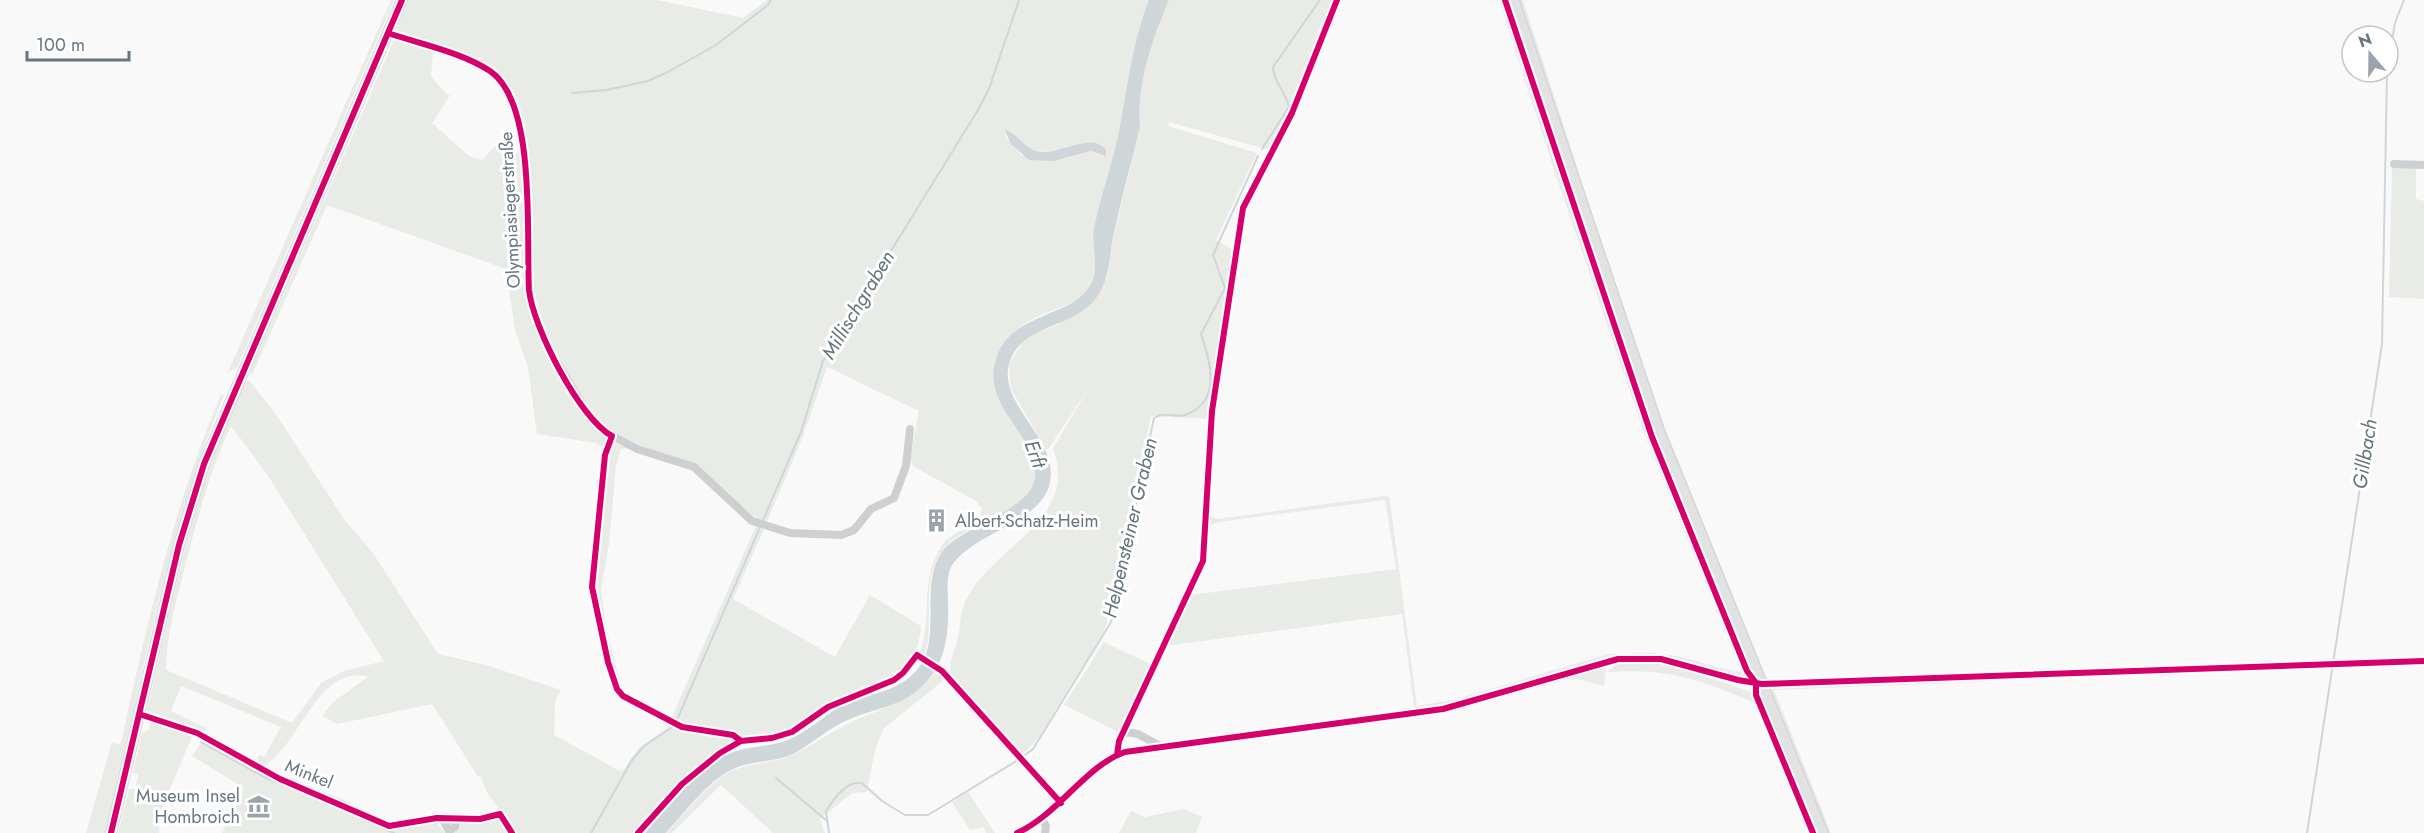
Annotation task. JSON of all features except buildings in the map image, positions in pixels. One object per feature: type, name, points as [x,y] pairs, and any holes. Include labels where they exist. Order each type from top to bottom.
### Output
[{"type":"main road","points":[[111,833],[179,545],[204,464],[402,0]]},
{"type":"main road","points":[[1514,0],[1659,430],[1822,833]]},
{"type":"street","name":"Olympiasiegerstraße","points":[[388,33],[476,64],[496,76],[510,93],[522,137],[532,311],[547,346],[589,417],[600,429],[647,452],[694,467],[738,511],[758,524],[818,535],[841,535],[854,530],[871,509],[892,500],[906,466],[910,429]]},
{"type":"street","points":[[2394,164],[2424,165]]},
{"type":"street","points":[[612,436],[605,455],[592,581],[602,638],[617,689],[623,696],[678,725]]},
{"type":"street","points":[[1017,833],[1042,819],[1102,764],[1117,755],[1160,746],[1443,709],[1602,663],[1629,658],[1673,661],[1738,680],[1762,684]]},
{"type":"street","name":"Minkel","points":[[139,714],[190,730],[280,779],[383,824],[396,826],[442,818],[475,820]]},
{"type":"street","points":[[1117,755],[1122,733],[1142,736],[1160,746]]},
{"type":"street","points":[[1042,819],[1045,833]]},
{"type":"shaded area","points":[[391,0],[394,0],[237,368],[228,372]]},
{"type":"shaded area","points":[[408,0],[657,0],[743,18],[767,0],[1149,0],[1134,56],[1115,152],[1098,214],[1092,282],[1082,296],[1035,318],[1017,330],[995,360],[1033,460],[1034,484],[1013,506],[963,533],[943,550],[932,575],[929,630],[924,657],[919,654],[926,627],[930,572],[935,559],[947,540],[977,521],[982,509],[976,501],[913,466],[910,459],[919,411],[827,367],[802,439],[766,524],[736,504],[695,464],[639,447],[600,425],[545,336],[532,297],[525,137],[512,90],[504,80],[483,63],[481,57],[472,59],[398,33],[397,29]],"holes":[[[1010,132],[1025,147],[1043,151],[1053,151],[1083,143],[1105,156],[1091,151],[1063,159],[1021,155],[1005,135]]]},
{"type":"shaded area","points":[[1169,0],[1335,0],[1297,96],[1269,150],[1169,122],[1168,126],[1257,153],[1216,240],[1233,250],[1210,419],[1151,416],[1106,626],[1041,734],[1020,756],[953,681],[950,672],[951,662],[959,634],[962,610],[972,590],[985,573],[1034,527],[1047,511],[1055,493],[1058,472],[1053,448],[1089,388],[1047,451],[1011,389],[1009,364],[1023,342],[1037,332],[1058,325],[1107,279],[1113,239],[1140,127],[1139,111],[1143,79],[1157,30]]},
{"type":"shaded area","points":[[1499,0],[1503,0],[1650,436],[1746,674],[1721,673],[1661,656],[1620,656],[1466,700],[1419,709],[1414,707],[1402,614],[1165,646],[1190,595],[1396,569],[1385,500],[1218,522],[1206,527],[1207,514],[1217,519],[1385,496],[1389,497],[1390,501],[1417,706],[1457,699],[1608,654],[1653,653],[1677,656],[1736,672],[1741,671],[1646,438],[1555,173]]},
{"type":"shaded area","points":[[1507,0],[1510,0],[1657,435],[1750,664],[1748,671],[1653,436]]},
{"type":"shaded area","points":[[1518,0],[1523,0],[1578,170],[1572,166]]},
{"type":"shaded area","points":[[395,38],[466,62],[433,53],[431,76],[446,94],[450,95],[432,123],[469,156],[482,160],[496,145],[508,154],[513,150],[522,155],[526,271],[531,321],[606,438],[606,445],[603,448],[596,443],[537,434],[528,367],[515,330],[506,269],[327,205],[252,375],[250,371]]},
{"type":"shaded area","points":[[2392,167],[2416,168],[2416,199],[2424,201],[2424,299],[2389,297]]},
{"type":"shaded area","points":[[249,380],[277,416],[344,519],[373,553],[438,654],[486,665],[561,690],[555,702],[554,735],[622,772],[639,748],[671,725],[682,731],[730,738],[732,744],[704,761],[678,783],[634,833],[454,833],[460,822],[493,818],[498,808],[486,791],[481,777],[477,775],[432,704],[337,724],[322,716],[332,703],[368,677],[350,676],[335,683],[321,695],[274,758],[261,767],[257,758],[260,755],[264,757],[281,727],[181,686],[171,711],[207,729],[202,732],[149,713],[147,710],[191,525],[214,455],[244,383]],"holes":[[[231,426],[267,474],[384,661],[344,671],[321,683],[292,723],[166,670],[170,632],[189,552],[210,479]]]},
{"type":"shaded area","points":[[221,394],[224,395],[186,502],[170,557],[105,833],[86,833],[112,742],[120,745],[142,647],[176,519]]},
{"type":"shaded area","points":[[615,443],[628,448],[621,449],[616,466],[609,544],[601,590],[607,632],[623,692],[617,683],[594,594],[606,459]]},
{"type":"shaded area","points":[[756,526],[764,529],[733,599],[835,657],[870,595],[921,626],[917,646],[911,661],[889,680],[828,705],[781,734],[764,737],[726,734],[679,724],[671,719]]},
{"type":"shaded area","points":[[1104,642],[1152,665],[1118,732],[1064,705]]},
{"type":"shaded area","points":[[1645,661],[1670,664],[1754,693],[1812,833],[1808,833],[1755,703],[1684,677],[1649,672],[1609,672],[1616,663]]},
{"type":"shaded area","points":[[1602,666],[1606,670],[1604,686],[1578,679],[1564,680],[1447,713],[1242,740],[1441,712]]},
{"type":"shaded area","points":[[936,670],[1017,757],[944,680],[883,729],[875,750],[867,792],[852,793],[820,819],[825,833],[773,833],[721,785],[672,833],[667,833],[702,794],[726,774],[733,770],[787,757],[802,750],[856,720],[906,698],[917,691]]},
{"type":"shaded area","points":[[1991,677],[1981,682],[1774,690],[1831,833],[1826,833],[1770,687]]},
{"type":"shaded area","points":[[1758,694],[1764,698],[1819,833],[1815,833]]},
{"type":"shaded area","points":[[151,720],[193,734],[160,813],[159,833],[118,833],[129,789],[135,789],[138,774],[133,773],[142,733],[149,730]]},
{"type":"shaded area","points":[[203,740],[265,775],[383,827],[396,830],[432,822],[437,823],[445,833],[222,833],[244,788],[192,756]]},
{"type":"shaded area","points":[[968,792],[995,833],[986,833],[984,827],[970,830],[952,802]]},
{"type":"shaded area","points":[[1184,809],[1202,817],[1196,833],[1119,833],[1131,811],[1145,817]]},
{"type":"water","name":"Erft","points":[[1149,0],[1169,0],[1157,30],[1143,79],[1139,111],[1140,127],[1116,223],[1104,284],[1096,298],[1075,316],[1024,341],[1015,351],[1009,364],[1008,379],[1012,394],[1046,451],[1050,466],[1050,482],[1044,496],[1021,518],[974,545],[951,567],[948,579],[948,626],[944,650],[935,671],[918,690],[894,704],[843,722],[795,753],[775,760],[745,765],[727,772],[699,796],[666,833],[645,833],[697,775],[723,757],[743,749],[790,739],[847,703],[890,689],[913,674],[923,662],[928,647],[932,582],[935,566],[942,552],[964,534],[1023,499],[1031,488],[1035,476],[1033,461],[1028,447],[1003,408],[997,394],[994,379],[995,363],[1002,346],[1013,334],[1026,324],[1070,304],[1082,295],[1094,277],[1094,229],[1118,137],[1134,50]]},
{"type":"water","points":[[1005,130],[1038,152],[1094,143],[1106,150],[1106,156],[1091,151],[1054,161],[1029,160],[1011,144]]},
{"type":"waterway","points":[[572,93],[606,90],[648,81],[666,73],[716,45],[768,5],[771,0]]},
{"type":"waterway","name":"Millischgraben","points":[[677,720],[801,432],[823,361],[978,110],[989,89],[1019,0]]},
{"type":"waterway","name":"Helpensteiner Graben","points":[[1262,149],[1289,107],[1275,77],[1273,67],[1320,0]]},
{"type":"waterway","name":"Gillbach","points":[[2395,24],[2404,0]]},
{"type":"waterway","name":"Gillbach","points":[[2307,833],[2382,344],[2387,84]]},
{"type":"waterway","name":"Helpensteiner Graben","points":[[1025,755],[1033,749],[1111,622],[1154,418],[1162,415],[1185,415],[1197,409],[1209,391],[1210,368],[1201,334],[1225,288],[1213,255],[1258,156]]},
{"type":"waterway","name":"Millischgraben","points":[[591,833],[632,760],[644,746],[674,726]]},
{"type":"waterway","name":"Millischgraben","points":[[201,742],[264,777],[342,809]]},
{"type":"waterway","name":"Helpensteiner Graben","points":[[829,833],[826,811],[841,792],[850,785],[862,783],[882,801],[905,815],[928,815],[1018,760]]},
{"type":"waterway","points":[[776,778],[827,821]]},
{"type":"waterway","name":"Millischgraben","points":[[349,813],[394,833]]},
{"type":"cycle path","points":[[111,833],[179,545],[204,464],[402,0]]},
{"type":"cycle path","points":[[1117,755],[1119,741],[1203,561],[1212,411],[1243,208],[1292,113],[1337,0]]},
{"type":"cycle path","points":[[1505,0],[1652,437],[1747,671],[1756,683],[1756,695],[1813,833]]},
{"type":"cycle path","points":[[388,33],[479,64],[490,71],[505,87],[516,111],[526,172],[529,290],[532,306],[548,348],[572,392],[599,426],[612,436],[605,455],[592,587],[608,662],[617,689],[623,696],[682,727],[733,735],[741,741]]},
{"type":"cycle path","points":[[638,833],[682,784],[720,753],[741,741],[772,738],[792,732],[828,707],[894,680],[903,673],[917,655],[942,671],[1061,803]]},
{"type":"cycle path","points":[[1017,833],[1046,814],[1097,768],[1125,752],[1443,709],[1618,659],[1661,659],[1738,680],[1762,684],[2424,661]]},
{"type":"cycle path","points":[[139,714],[197,733],[280,779],[389,826],[437,818],[480,819],[500,814],[512,833]]},
{"type":"place","name":"Albert-Schatz-Heim","points":[[937,521]]},
{"type":"place","name":"Museum Insel Hombroich","points":[[258,806]]}]
